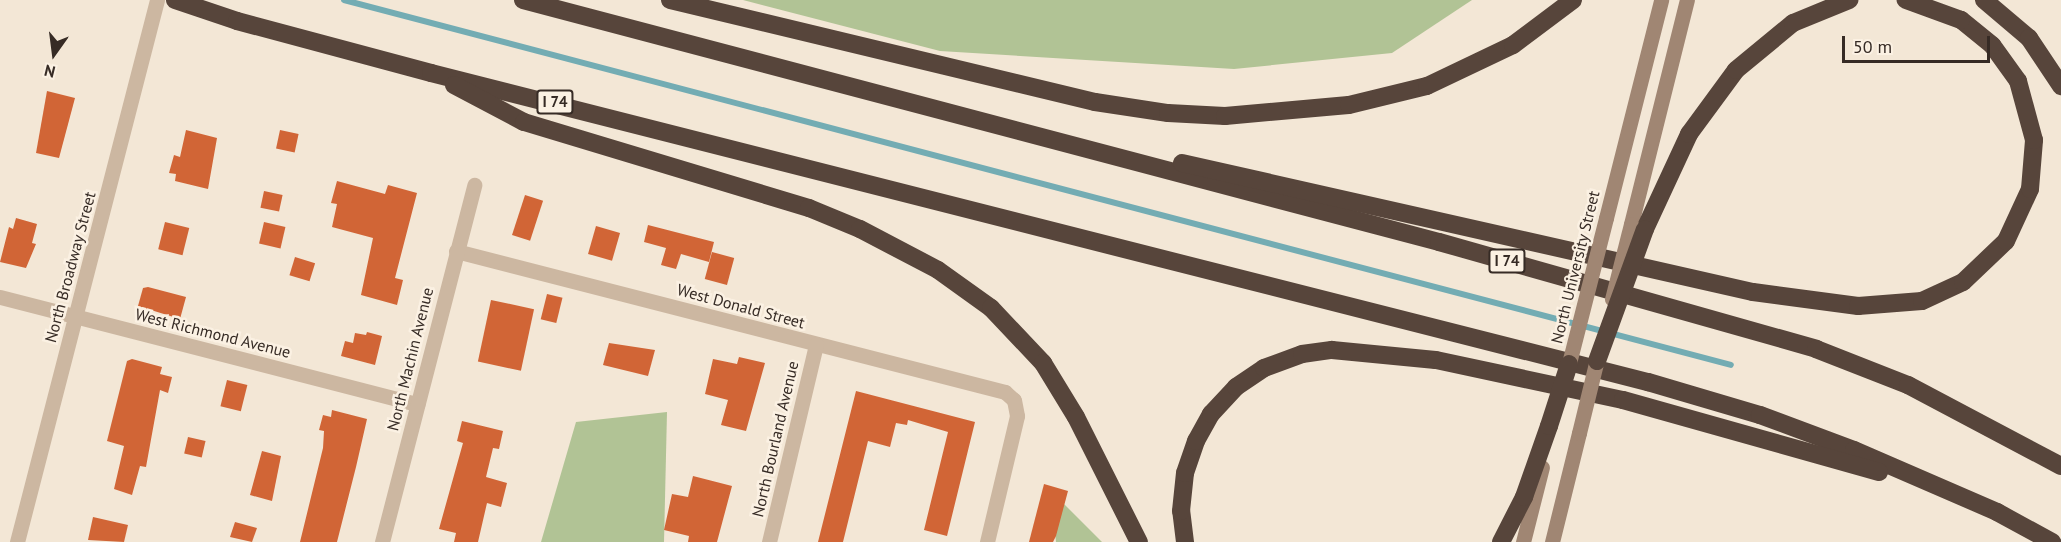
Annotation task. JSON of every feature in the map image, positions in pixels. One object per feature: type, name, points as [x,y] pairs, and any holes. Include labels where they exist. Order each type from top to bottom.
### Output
[{"type":"highway","name":"I 74","points":[[175,0],[237,21],[431,73],[1648,382],[1816,435],[1997,512],[2052,542]]},
{"type":"highway","name":"I 74","points":[[523,0],[1439,242],[1816,349],[1908,385],[2061,466]]},
{"type":"highway","points":[[670,0],[1095,102],[1168,113],[1224,116],[1305,111],[1410,92],[1503,51],[1573,0]]},
{"type":"highway","points":[[1597,361],[1638,227],[1689,134],[1736,70],[1792,23],[1849,0]]},
{"type":"highway","points":[[933,109],[1702,282],[1822,303],[1895,306],[1951,289],[1996,254],[2022,212],[2034,156],[2024,95],[1997,52],[1960,20],[1906,0]]},
{"type":"highway","points":[[1984,0],[2029,38],[2061,86]]},
{"type":"highway","points":[[431,73],[524,122],[827,215],[946,276],[991,308],[1043,363],[1076,417],[1139,542]]},
{"type":"highway","points":[[1185,542],[1181,511],[1185,473],[1196,441],[1211,414],[1236,387],[1264,368],[1302,354],[1332,350],[1436,360],[1623,400],[1830,456],[1997,512]]},
{"type":"highway","points":[[1501,542],[1524,497],[1551,426],[1569,364]]},
{"type":"main road","name":"North University Street","points":[[1569,364],[1661,0]]},
{"type":"main road","points":[[1638,227],[1688,0]]},
{"type":"main road","points":[[1552,542],[1597,361]]},
{"type":"main road","points":[[1523,542],[1551,426]]},
{"type":"street","name":"North Broadway Street","points":[[17,542],[157,0]]},
{"type":"street","name":"North Machin Avenue","points":[[382,542],[474,185]]},
{"type":"street","name":"West Donald Street","points":[[456,251],[998,390],[1014,399],[1017,416],[987,542]]},
{"type":"street","name":"West Richmond Avenue","points":[[0,297],[417,404]]},
{"type":"street","name":"North Bourland Avenue","points":[[769,542],[816,345]]},
{"type":"green space","points":[[743,0],[1472,0],[1392,53],[1234,69],[940,51]]},
{"type":"green space","points":[[667,412],[664,542],[541,542],[576,422]]},
{"type":"green space","points":[[1051,491],[1102,542],[1056,542]]},
{"type":"building","points":[[47,91],[75,98],[59,158],[36,153]]},
{"type":"building","points":[[186,130],[217,138],[208,189],[175,181],[176,174],[169,173],[174,155],[180,157]]},
{"type":"building","points":[[280,130],[299,134],[295,153],[276,149]]},
{"type":"building","points":[[337,181],[385,194],[388,185],[417,193],[395,278],[403,280],[397,305],[361,295],[373,238],[332,227],[337,204],[331,203]]},
{"type":"building","points":[[264,191],[283,195],[279,212],[260,208]]},
{"type":"building","points":[[525,195],[543,201],[530,241],[512,235]]},
{"type":"building","points":[[16,218],[37,224],[32,243],[36,244],[26,268],[0,262],[9,227],[13,229]]},
{"type":"building","points":[[165,222],[189,228],[182,255],[158,249]]},
{"type":"building","points":[[264,222],[285,227],[280,248],[259,243]]},
{"type":"building","points":[[648,225],[714,242],[709,262],[681,254],[676,269],[661,265],[666,248],[644,242]]},
{"type":"building","points":[[596,226],[620,233],[612,261],[588,254]]},
{"type":"building","points":[[712,252],[734,258],[727,285],[705,279]]},
{"type":"building","points":[[295,257],[315,263],[310,281],[289,275]]},
{"type":"building","points":[[148,287],[186,297],[180,319],[138,306],[143,288]]},
{"type":"building","points":[[547,294],[563,298],[556,323],[541,319]]},
{"type":"building","points":[[491,300],[534,309],[521,371],[478,362]]},
{"type":"building","points":[[367,332],[382,336],[375,365],[341,356],[345,341],[353,343],[355,333],[366,335]]},
{"type":"building","points":[[609,343],[655,350],[648,376],[603,365]]},
{"type":"building","points":[[739,357],[765,363],[746,431],[721,425],[728,400],[705,394],[713,359],[737,364]]},
{"type":"building","points":[[132,359],[162,367],[160,374],[172,377],[168,393],[160,390],[146,467],[140,466],[132,495],[114,489],[124,446],[107,441],[127,361]]},
{"type":"building","points":[[227,380],[247,385],[241,411],[220,406]]},
{"type":"building","points":[[856,391],[975,422],[947,536],[924,530],[948,432],[908,420],[907,425],[896,423],[890,447],[868,441],[843,542],[818,542]]},
{"type":"building","points":[[332,410],[367,419],[356,467],[337,542],[300,542],[323,448],[324,431],[319,430],[323,415],[331,417]]},
{"type":"building","points":[[462,421],[503,431],[499,449],[493,448],[486,477],[507,483],[501,507],[487,503],[478,542],[454,542],[456,533],[439,529],[463,443],[457,441]]},
{"type":"building","points":[[188,437],[206,441],[202,458],[184,454]]},
{"type":"building","points":[[262,451],[281,456],[272,501],[250,495]]},
{"type":"building","points":[[693,476],[732,486],[717,542],[688,542],[689,536],[664,530],[672,494],[688,497]]},
{"type":"building","points":[[1044,484],[1068,491],[1053,542],[1029,542]]},
{"type":"building","points":[[93,517],[128,525],[124,542],[88,540]]},
{"type":"building","points":[[235,522],[257,528],[252,542],[230,537]]},
{"type":"waterway","points":[[344,0],[1731,365]]}]
